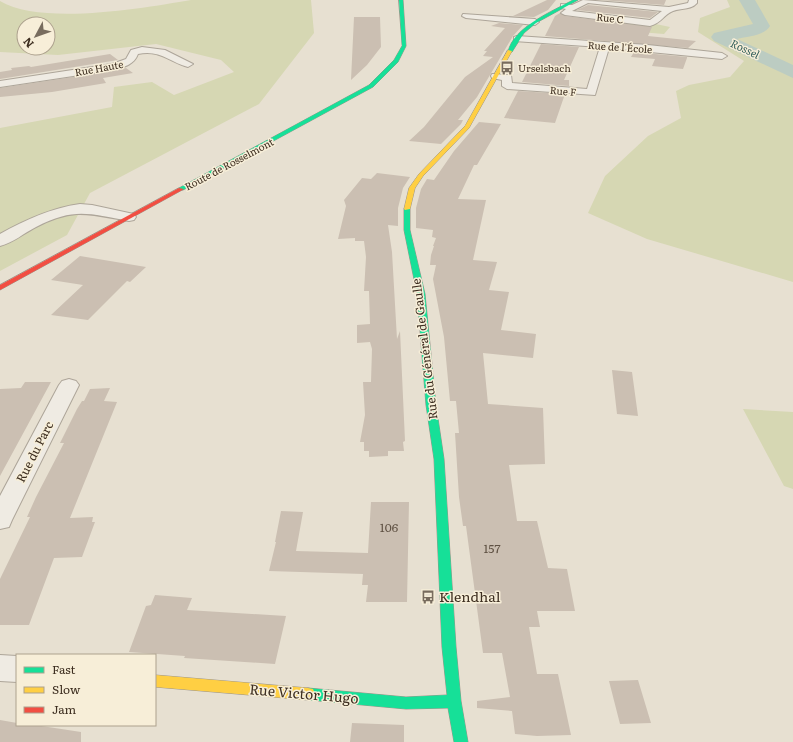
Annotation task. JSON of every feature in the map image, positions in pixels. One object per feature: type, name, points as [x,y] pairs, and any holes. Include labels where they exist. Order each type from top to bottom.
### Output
[{"type":"main road","name":"Route de Rosselmont","points":[[0,288],[64,255],[129,217],[371,86],[396,61],[404,46],[401,0]]},
{"type":"main road","name":"Rue du Général de Gaulle","points":[[461,742],[454,701],[439,459],[431,405],[421,294],[407,230],[407,208],[409,197],[417,182],[467,127],[522,32],[534,22],[571,5]]},
{"type":"main road","name":"Rue Victor Hugo","points":[[156,681],[406,703],[454,701]]},
{"type":"street","points":[[571,5],[587,1],[669,9],[690,5],[693,3],[693,0]]},
{"type":"street","name":"Rue C","points":[[571,5],[565,13],[650,23],[655,22],[669,9]]},
{"type":"street","points":[[466,16],[534,22]]},
{"type":"street","name":"Rue de l'École","points":[[517,39],[648,48],[722,56]]},
{"type":"street","name":"Rue F","points":[[496,76],[507,77],[507,86],[591,93],[605,46]]},
{"type":"street","name":"Rue Haute","points":[[0,84],[113,67],[128,62],[133,57],[134,52],[147,49],[152,49],[188,64]]},
{"type":"street","points":[[0,241],[33,222],[66,212],[91,209],[129,217]]},
{"type":"street","name":"Rue du Parc","points":[[0,520],[69,385]]},
{"type":"street","points":[[0,668],[16,669]]},
{"type":"green space","points":[[191,0],[311,0],[314,33],[259,104],[90,193],[67,235],[0,271],[0,128],[112,107],[114,87],[152,82],[174,95],[234,72],[221,60],[156,44],[56,55],[56,16],[16,16],[16,53],[0,52],[0,1],[18,8],[41,13],[93,13]]},
{"type":"green space","points":[[727,0],[793,0],[793,282],[647,239],[588,213],[605,176],[648,136],[681,118],[676,91],[689,85],[730,77],[744,61],[698,32],[700,18],[730,7]]},
{"type":"green space","points":[[622,21],[651,23],[670,27],[664,34],[603,29],[607,24]]},
{"type":"green space","points":[[743,409],[793,412],[793,489],[784,486]]},
{"type":"building","points":[[547,0],[556,0],[548,10],[534,17],[513,16]]},
{"type":"building","points":[[601,0],[666,0],[664,5]]},
{"type":"building","points":[[588,5],[658,12],[650,18],[577,10]]},
{"type":"building","points":[[560,13],[565,16],[652,27],[648,36],[696,41],[688,48],[545,36],[555,16]]},
{"type":"building","points":[[354,17],[380,17],[381,47],[367,65],[351,80]]},
{"type":"building","points":[[499,23],[523,25],[513,36],[477,97],[458,120],[463,120],[461,124],[441,144],[409,141],[424,127],[465,77],[493,57],[483,56],[487,51],[484,51],[505,28],[491,26]]},
{"type":"building","points":[[541,44],[579,47],[564,80],[569,80],[569,86],[522,82]]},
{"type":"building","points":[[634,52],[687,58],[683,69],[652,66],[655,59],[631,57]]},
{"type":"building","points":[[110,54],[118,60],[0,79],[0,72],[12,70],[11,68],[31,67]]},
{"type":"building","points":[[126,68],[133,73],[103,78],[106,83],[52,92],[0,97],[0,88]]},
{"type":"building","points":[[518,91],[565,94],[555,123],[504,118]]},
{"type":"building","points":[[479,122],[501,124],[477,165],[474,165],[458,199],[486,200],[473,260],[497,262],[489,290],[509,292],[501,330],[536,334],[533,358],[483,353],[488,404],[543,408],[545,464],[509,465],[517,521],[537,521],[548,568],[567,569],[575,611],[537,611],[540,627],[529,627],[537,674],[558,674],[571,735],[537,736],[515,734],[512,711],[477,708],[477,701],[510,697],[502,653],[483,653],[466,526],[463,526],[459,497],[455,433],[459,433],[456,401],[450,401],[444,337],[433,279],[436,265],[430,265],[436,238],[432,237],[433,230],[416,228],[416,208],[421,189],[427,179],[434,180],[454,151]]},
{"type":"building","points":[[377,173],[410,177],[403,188],[398,208],[398,226],[388,225],[392,252],[397,339],[400,331],[405,441],[403,442],[404,451],[388,451],[388,456],[369,457],[369,451],[364,451],[364,442],[360,442],[365,415],[363,382],[371,382],[372,349],[370,342],[357,343],[357,325],[370,324],[369,291],[364,291],[366,257],[364,241],[355,241],[355,238],[338,239],[346,206],[344,200],[362,178],[371,179]]},
{"type":"building","points":[[80,256],[146,267],[130,282],[127,281],[88,320],[51,315],[83,285],[51,280]]},
{"type":"building","points":[[612,370],[632,372],[638,416],[617,414]]},
{"type":"building","points":[[25,382],[51,382],[0,476],[0,389],[21,388]]},
{"type":"building","points":[[110,388],[104,401],[117,402],[70,518],[93,517],[92,522],[95,522],[82,557],[54,558],[29,625],[0,625],[0,579],[30,517],[27,517],[36,497],[64,443],[60,443],[77,409],[82,401],[84,401],[90,389]]},
{"type":"building","points":[[371,502],[409,502],[407,602],[366,602],[368,585],[362,585],[363,574],[269,571],[281,511],[303,512],[296,551],[368,553]]},
{"type":"building","points":[[155,595],[192,598],[187,610],[286,616],[275,664],[184,658],[185,656],[129,652],[146,606],[151,605]]},
{"type":"building","points":[[638,680],[651,723],[620,724],[609,681]]},
{"type":"building","points":[[0,720],[16,723],[16,726],[42,726],[81,732],[81,742],[0,742]]},
{"type":"building","points":[[352,723],[404,725],[404,742],[350,742]]},
{"type":"waterway","name":"Rossel","points":[[747,0],[762,26],[754,30],[720,37],[793,72]]},
{"type":"traffic: fast","points":[[181,189],[371,86],[396,61],[404,46],[401,0]]},
{"type":"traffic: fast","points":[[510,51],[522,32],[535,22],[576,0]]},
{"type":"traffic: fast","points":[[407,209],[407,230],[421,294],[431,405],[439,459],[449,647],[454,701],[461,742]]},
{"type":"traffic: fast","points":[[308,694],[406,703],[454,701]]},
{"type":"traffic: slow","points":[[407,209],[412,188],[421,175],[467,127],[510,51]]},
{"type":"traffic: slow","points":[[156,681],[308,694]]},
{"type":"traffic: jam","points":[[0,288],[181,189]]},
{"type":"place","name":"Urselsbach","points":[[507,68]]},
{"type":"place","name":"Klendhal","points":[[428,597]]}]
